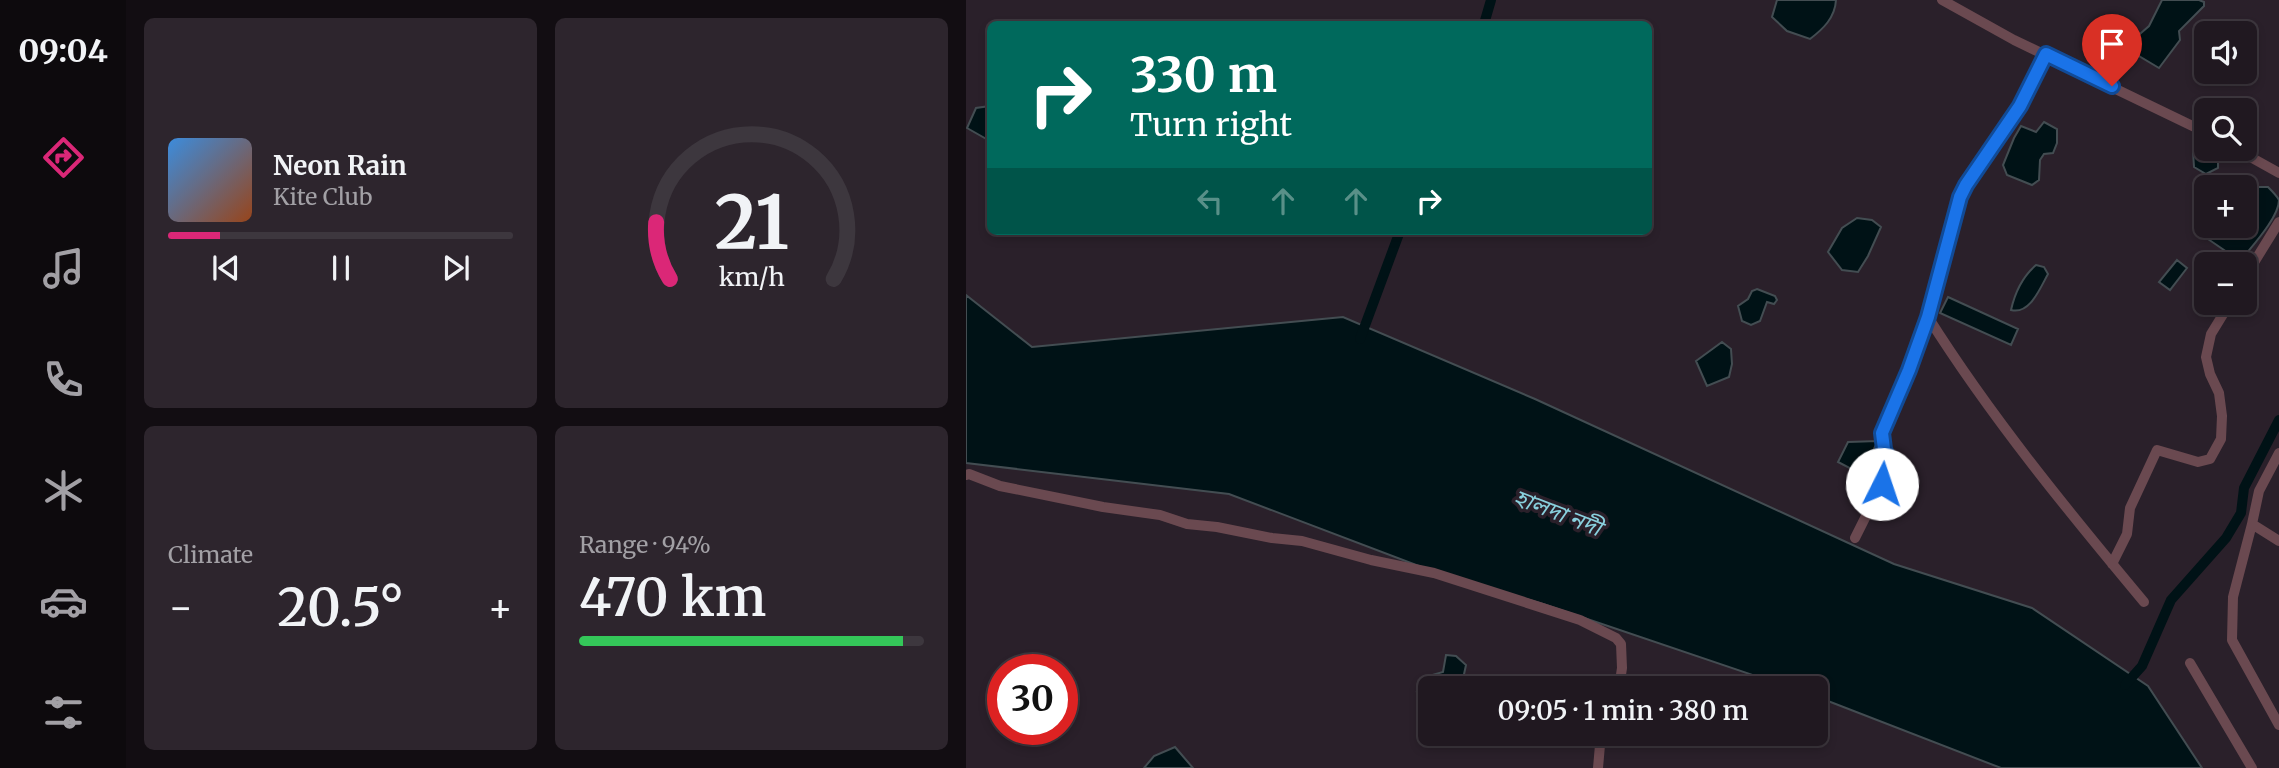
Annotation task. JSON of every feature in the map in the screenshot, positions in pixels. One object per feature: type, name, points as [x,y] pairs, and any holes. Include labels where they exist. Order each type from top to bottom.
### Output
[{"type":"street","points":[[1942,0],[2014,40],[2194,127]]},
{"type":"street","points":[[1855,538],[1882,484],[1887,457],[1882,433],[1928,317],[1960,197],[2020,106],[2046,54]]},
{"type":"street","points":[[2257,161],[2279,173]]},
{"type":"street","points":[[2257,257],[2279,222]]},
{"type":"street","points":[[2112,564],[2127,534],[2130,508],[2157,450],[2198,462],[2210,458],[2221,439],[2219,393],[2206,357],[2211,334],[2223,315]]},
{"type":"street","points":[[1928,317],[1958,365],[2144,602]]},
{"type":"street","points":[[2279,453],[2259,491],[2233,597],[2232,640],[2279,725]]},
{"type":"street","points":[[966,475],[1000,486],[1103,507],[1160,515],[1187,524],[1301,541],[1434,573],[1580,621],[1616,638],[1621,644],[1621,676]]},
{"type":"street","points":[[2252,524],[2279,541]]},
{"type":"street","points":[[2190,663],[2252,768]]},
{"type":"street","points":[[1598,768],[1600,746]]},
{"type":"water","points":[[1777,0],[1836,0],[1831,18],[1810,39],[1787,31],[1772,17]]},
{"type":"water","points":[[2162,0],[2199,0],[2204,2],[2204,6],[2179,31],[2180,40],[2159,68],[2129,50],[2134,39],[2149,26]]},
{"type":"water","points":[[987,106],[987,139],[967,128],[976,108]]},
{"type":"water","points":[[2044,122],[2057,129],[2057,143],[2053,153],[2044,154],[2040,160],[2039,180],[2032,185],[2007,175],[2003,165],[2021,126],[2036,132]]},
{"type":"water","points":[[2194,149],[2194,161],[2218,161],[2218,168],[2206,174],[2194,167],[2193,152]]},
{"type":"water","points":[[2257,187],[2268,187],[2279,200],[2266,229],[2248,252],[2227,252],[2206,238],[2257,238]]},
{"type":"water","points":[[1857,218],[1872,220],[1881,227],[1858,272],[1842,270],[1828,252],[1842,228]]},
{"type":"water","points":[[2177,260],[2187,268],[2170,290],[2159,282]]},
{"type":"water","points":[[2036,265],[2044,267],[2048,274],[2042,286],[2024,308],[2011,310],[2020,285]]},
{"type":"water","points":[[1757,289],[1775,296],[1777,300],[1774,304],[1767,302],[1760,321],[1751,325],[1742,321],[1738,306]]},
{"type":"water","name":"হালদা নদী","points":[[966,295],[1032,347],[1343,317],[1535,399],[1894,564],[2032,608],[2148,686],[2202,768],[2001,768],[1828,701],[1828,676],[1756,676],[1543,604],[1432,571],[1229,494],[966,463]]},
{"type":"water","points":[[1948,297],[2018,329],[2011,345],[1940,313]]},
{"type":"water","points":[[1722,342],[1731,349],[1729,377],[1707,386],[1696,361]]},
{"type":"water","points":[[1878,441],[1861,474],[1838,462],[1848,442]]},
{"type":"water","points":[[1446,655],[1456,656],[1466,665],[1464,676],[1431,676],[1443,672]]},
{"type":"water","points":[[1175,747],[1193,768],[1144,768],[1154,756]]},
{"type":"waterway","points":[[1485,21],[1491,0]]},
{"type":"waterway","points":[[1360,339],[1399,235]]},
{"type":"waterway","points":[[2125,685],[2142,666],[2171,600],[2226,538],[2241,513],[2244,488],[2279,420]]},
{"type":"route","points":[[1882,484],[1887,457],[1882,433],[1928,317],[1960,197],[1966,185],[2020,106],[2046,54],[2112,86]]}]
